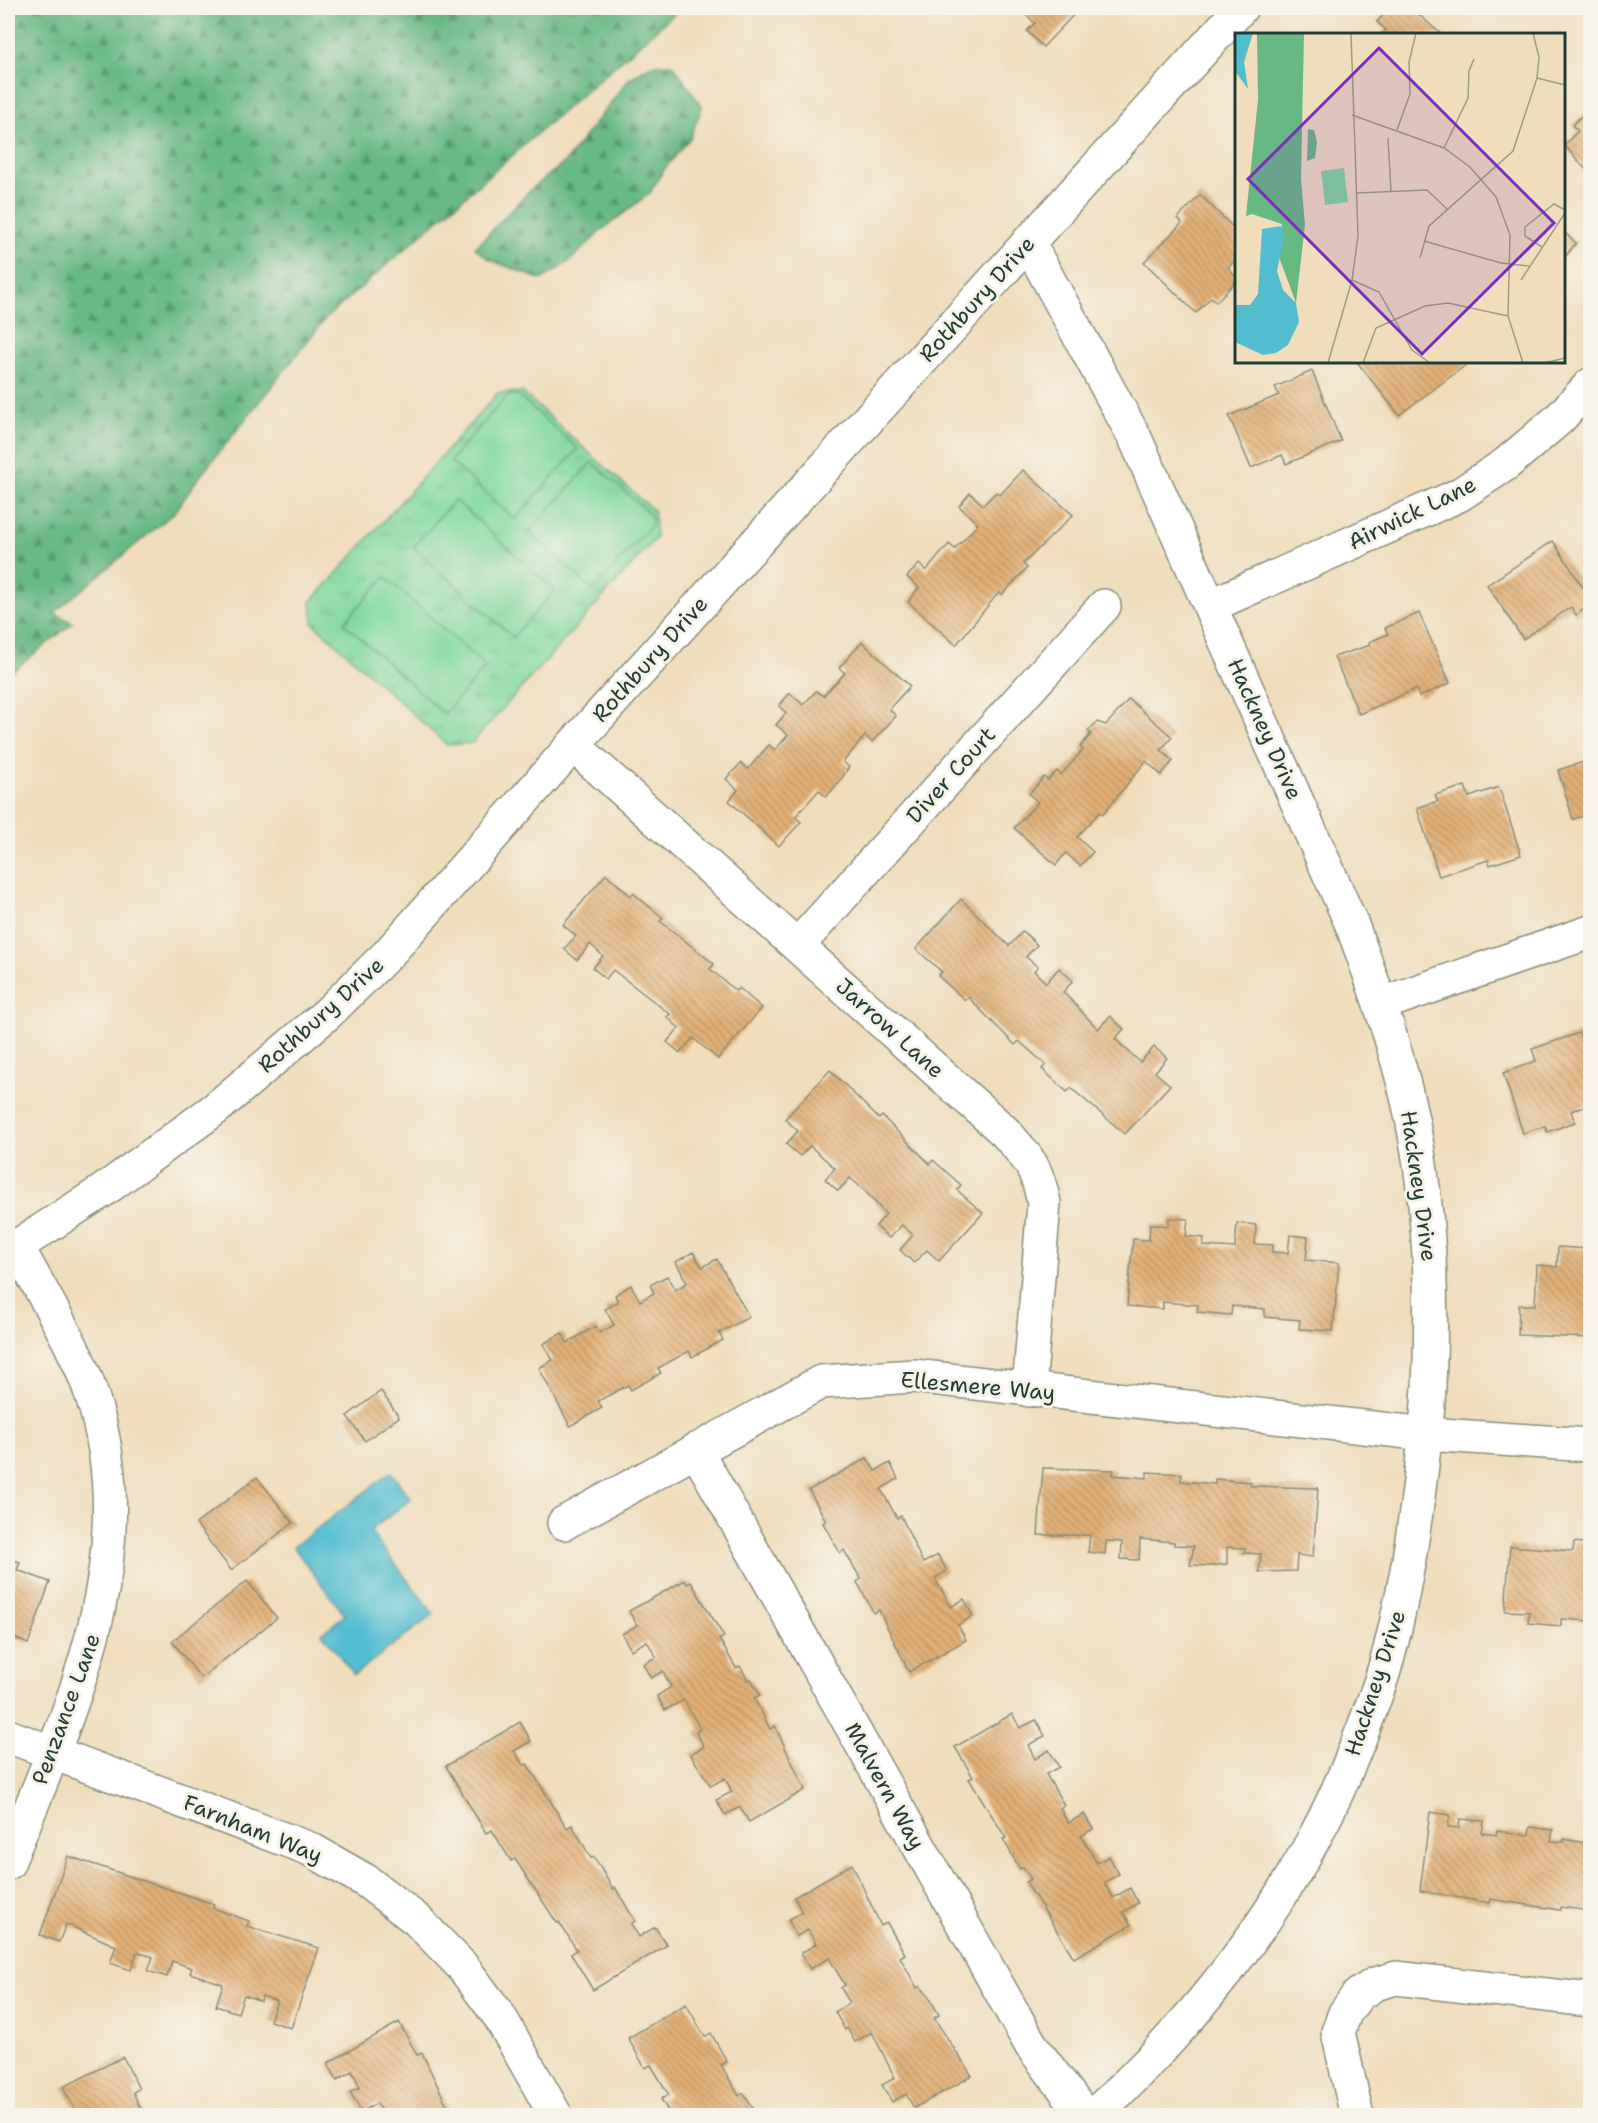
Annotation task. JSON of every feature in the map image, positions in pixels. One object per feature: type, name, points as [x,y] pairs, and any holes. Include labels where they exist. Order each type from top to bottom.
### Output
[{"type":"street","name":"Rothbury Drive","points":[[12,1249],[104,1190],[215,1109],[327,1014],[389,953],[573,745],[1241,8]]},
{"type":"street","name":"Hackney Drive","points":[[1028,242],[1136,438],[1352,925],[1381,1004],[1409,1106],[1425,1200],[1431,1276],[1431,1352],[1426,1434],[1419,1498],[1400,1612],[1380,1684],[1347,1770],[1306,1853],[1256,1932],[1186,2022],[1134,2078],[1093,2115]]},
{"type":"street","name":"Airwick Lane","points":[[1210,606],[1459,495],[1506,464],[1559,419],[1590,385]]},
{"type":"street","name":"Diver Court","points":[[798,945],[1104,606]]},
{"type":"street","name":"Jarrow Lane","points":[[573,745],[1005,1132],[1027,1156],[1039,1179],[1044,1203],[1029,1390]]},
{"type":"street","points":[[1381,1004],[1590,932]]},
{"type":"street","name":"Penzance Lane","points":[[8,1863],[75,1695],[95,1628],[107,1557],[110,1484],[106,1451],[80,1364],[12,1249]]},
{"type":"street","name":"Ellesmere Way","points":[[564,1523],[821,1382],[914,1376],[1426,1434],[1590,1445]]},
{"type":"street","name":"Malvern Way","points":[[696,1450],[1031,2045],[1085,2115]]},
{"type":"street","name":"Farnham Way","points":[[8,1736],[310,1849],[366,1881],[417,1920],[462,1966],[500,2017],[556,2115]]},
{"type":"street","points":[[1357,2115],[1338,2032],[1346,2013],[1358,1995],[1375,1984],[1396,1978],[1590,2000]]},
{"type":"green space","points":[[13,8],[681,8],[326,318],[194,484],[176,511],[54,613],[73,623],[8,675],[8,12]]},
{"type":"green space","points":[[673,64],[702,107],[690,138],[663,171],[650,193],[602,230],[569,262],[541,280],[489,259],[475,248],[530,190],[565,162],[629,79],[651,65]]},
{"type":"green space","points":[[522,392],[654,511],[656,538],[472,743],[447,745],[313,623],[311,602],[498,393]]},
{"type":"green space","points":[[508,395],[518,395],[578,449],[515,519],[450,461]]},
{"type":"green space","points":[[592,462],[651,515],[652,525],[593,590],[529,532]]},
{"type":"green space","points":[[455,500],[555,591],[513,637],[413,547]]},
{"type":"green space","points":[[385,577],[486,667],[444,714],[344,623]]},
{"type":"water","points":[[391,1472],[411,1499],[370,1531],[434,1614],[354,1675],[322,1633],[345,1615],[293,1547]]},
{"type":"building","points":[[1019,8],[1080,8],[1043,47],[1027,31],[1035,23]]},
{"type":"building","points":[[1389,8],[1411,8],[1440,33],[1383,33],[1386,30],[1377,22]]},
{"type":"building","points":[[1590,108],[1590,174],[1565,146],[1578,131],[1572,125]]},
{"type":"building","points":[[1200,195],[1235,229],[1235,260],[1228,268],[1235,276],[1235,282],[1216,302],[1211,297],[1196,313],[1144,262],[1182,223],[1178,218]]},
{"type":"building","points":[[1565,233],[1576,243],[1565,257]]},
{"type":"building","points":[[1358,363],[1469,363],[1399,415]]},
{"type":"building","points":[[1312,371],[1341,441],[1286,464],[1282,455],[1251,468],[1229,416],[1279,395],[1275,387]]},
{"type":"building","points":[[1023,470],[1073,515],[1023,564],[1027,568],[1002,595],[999,592],[956,645],[908,602],[919,587],[907,577],[919,564],[926,571],[949,544],[955,549],[978,524],[959,506],[970,493],[983,505],[996,492],[1000,495]]},
{"type":"building","points":[[1553,541],[1590,598],[1590,605],[1576,615],[1571,607],[1523,639],[1487,585]]},
{"type":"building","points":[[1419,613],[1450,683],[1419,697],[1416,689],[1359,714],[1334,657],[1370,645],[1369,642],[1388,634],[1385,628]]},
{"type":"building","points":[[862,642],[910,686],[889,709],[896,716],[872,742],[865,736],[843,762],[849,767],[840,781],[826,797],[819,790],[795,817],[801,822],[779,846],[729,801],[738,790],[726,779],[741,763],[748,769],[769,745],[775,750],[788,735],[776,725],[786,713],[779,706],[790,693],[803,705],[816,691],[823,696],[845,673],[839,668]]},
{"type":"building","points":[[1129,699],[1172,737],[1161,750],[1173,761],[1161,775],[1146,761],[1103,814],[1100,812],[1077,837],[1093,852],[1080,866],[1066,853],[1056,865],[1014,828],[1038,802],[1029,794],[1044,777],[1048,780],[1057,771],[1061,775],[1083,750],[1080,747],[1091,734],[1088,731],[1097,722],[1106,725]]},
{"type":"building","points":[[1590,760],[1590,814],[1573,819],[1558,770]]},
{"type":"building","points":[[1465,786],[1469,797],[1499,787],[1521,855],[1490,865],[1488,860],[1439,876],[1417,808],[1438,801],[1435,795]]},
{"type":"building","points":[[606,874],[631,896],[633,893],[663,918],[660,921],[714,964],[710,969],[736,991],[739,988],[762,1008],[718,1059],[693,1038],[680,1053],[667,1042],[679,1028],[667,1017],[670,1014],[613,970],[606,979],[593,968],[603,956],[590,944],[577,960],[564,949],[576,936],[563,925]]},
{"type":"building","points":[[961,899],[1009,946],[1023,931],[1037,945],[1026,957],[1038,967],[1034,971],[1046,983],[1059,968],[1073,981],[1063,992],[1098,1029],[1110,1016],[1124,1029],[1115,1039],[1140,1062],[1154,1047],[1167,1058],[1155,1072],[1170,1085],[1125,1134],[1071,1088],[1067,1092],[1042,1069],[1046,1065],[1019,1041],[1015,1045],[968,997],[965,1000],[938,976],[942,972],[916,949]]},
{"type":"building","points":[[1579,1033],[1590,1067],[1590,1104],[1571,1111],[1575,1122],[1547,1132],[1545,1126],[1523,1133],[1503,1073],[1536,1061],[1532,1049]]},
{"type":"building","points":[[830,1070],[879,1119],[882,1116],[930,1164],[933,1160],[961,1185],[957,1190],[983,1213],[939,1261],[927,1250],[914,1263],[900,1250],[913,1235],[902,1225],[889,1238],[876,1226],[886,1214],[863,1189],[850,1178],[838,1191],[825,1179],[835,1168],[810,1146],[800,1156],[786,1144],[798,1131],[785,1119]]},
{"type":"building","points":[[1169,1218],[1188,1219],[1186,1236],[1204,1238],[1203,1246],[1235,1248],[1237,1223],[1256,1225],[1255,1244],[1273,1245],[1272,1252],[1288,1253],[1290,1235],[1308,1237],[1306,1260],[1339,1263],[1333,1331],[1299,1329],[1300,1320],[1265,1317],[1265,1309],[1232,1306],[1231,1315],[1197,1312],[1198,1305],[1163,1302],[1163,1309],[1127,1306],[1133,1239],[1149,1240],[1150,1224],[1168,1226]]},
{"type":"building","points":[[1558,1247],[1590,1249],[1590,1338],[1518,1335],[1519,1305],[1535,1305],[1537,1265],[1557,1267]]},
{"type":"building","points":[[693,1252],[702,1267],[717,1259],[749,1317],[719,1333],[723,1340],[692,1357],[689,1351],[658,1368],[661,1373],[631,1390],[628,1385],[598,1401],[602,1408],[570,1426],[539,1368],[553,1360],[543,1344],[562,1333],[567,1343],[596,1326],[600,1333],[614,1325],[605,1309],[618,1302],[615,1295],[631,1285],[640,1301],[654,1293],[650,1285],[667,1276],[675,1290],[687,1283],[676,1262]]},
{"type":"building","points":[[381,1391],[399,1417],[365,1441],[347,1416]]},
{"type":"building","points":[[867,1458],[875,1471],[890,1463],[898,1479],[881,1489],[897,1518],[901,1516],[923,1563],[938,1555],[947,1571],[935,1578],[951,1607],[964,1599],[973,1616],[958,1625],[966,1640],[909,1672],[879,1610],[874,1613],[857,1582],[861,1579],[844,1550],[840,1553],[823,1523],[826,1521],[809,1490]]},
{"type":"building","points":[[1043,1468],[1114,1470],[1113,1475],[1147,1478],[1147,1472],[1182,1474],[1181,1481],[1215,1484],[1215,1479],[1251,1482],[1250,1486],[1318,1488],[1313,1557],[1297,1555],[1296,1571],[1259,1572],[1261,1554],[1244,1553],[1245,1548],[1227,1547],[1227,1564],[1210,1566],[1190,1565],[1194,1546],[1174,1545],[1174,1542],[1140,1539],[1139,1560],[1121,1559],[1122,1542],[1106,1541],[1105,1554],[1088,1552],[1090,1535],[1038,1535]]},
{"type":"building","points":[[257,1477],[293,1523],[231,1570],[196,1524]]},
{"type":"building","points":[[1574,1542],[1590,1544],[1590,1621],[1561,1619],[1561,1626],[1528,1623],[1529,1612],[1505,1611],[1510,1546],[1573,1551]]},
{"type":"building","points":[[8,1558],[20,1562],[17,1570],[50,1582],[28,1644],[8,1635]]},
{"type":"building","points":[[685,1580],[687,1584],[691,1582],[724,1637],[719,1639],[736,1668],[740,1666],[748,1680],[751,1679],[760,1695],[754,1698],[770,1729],[775,1726],[805,1790],[749,1822],[740,1807],[725,1815],[716,1800],[732,1792],[725,1778],[711,1786],[690,1754],[704,1747],[696,1732],[700,1729],[684,1700],[665,1710],[657,1696],[671,1687],[663,1671],[651,1678],[643,1664],[656,1657],[647,1641],[631,1650],[622,1634],[637,1625],[629,1611]]},
{"type":"building","points":[[247,1581],[277,1618],[201,1678],[172,1641]]},
{"type":"building","points":[[1012,1714],[1020,1728],[1036,1720],[1045,1736],[1028,1745],[1035,1759],[1049,1750],[1059,1767],[1046,1774],[1064,1805],[1060,1808],[1068,1823],[1084,1814],[1093,1829],[1081,1836],[1097,1863],[1109,1856],[1119,1874],[1104,1883],[1113,1898],[1130,1888],[1138,1903],[1123,1912],[1131,1925],[1074,1958],[1026,1882],[1031,1879],[1023,1867],[1020,1869],[1003,1839],[1006,1838],[969,1779],[973,1777],[955,1747]]},
{"type":"building","points":[[520,1722],[531,1741],[514,1751],[523,1765],[527,1764],[567,1828],[572,1825],[591,1858],[594,1857],[613,1889],[615,1887],[635,1921],[631,1924],[639,1937],[655,1927],[667,1945],[593,1990],[571,1954],[577,1950],[559,1922],[557,1923],[515,1859],[511,1861],[492,1830],[486,1833],[446,1766]]},
{"type":"building","points":[[1430,1812],[1450,1815],[1448,1827],[1459,1828],[1460,1819],[1484,1821],[1482,1833],[1496,1835],[1497,1831],[1529,1835],[1530,1827],[1553,1830],[1551,1841],[1564,1842],[1564,1839],[1590,1844],[1590,1911],[1560,1907],[1560,1910],[1491,1899],[1490,1903],[1420,1891]]},
{"type":"building","points":[[68,1856],[214,1904],[213,1908],[249,1921],[247,1926],[319,1948],[291,2028],[270,2021],[277,2001],[262,1996],[261,2001],[244,1995],[238,2013],[216,2006],[223,1984],[190,1973],[192,1968],[172,1961],[167,1977],[148,1971],[153,1957],[137,1952],[131,1970],[110,1963],[116,1946],[66,1924],[59,1942],[40,1935]]},
{"type":"building","points":[[852,1864],[881,1926],[887,1923],[905,1954],[900,1957],[917,1988],[920,1986],[929,1997],[939,2015],[934,2018],[972,2076],[914,2108],[906,2094],[892,2102],[882,2085],[895,2078],[872,2032],[855,2042],[847,2028],[845,2030],[835,2012],[850,2003],[841,1988],[845,1985],[829,1958],[810,1969],[801,1953],[816,1944],[808,1930],[797,1936],[788,1920],[802,1912],[794,1897]]},
{"type":"building","points":[[686,2004],[705,2037],[711,2033],[727,2062],[721,2065],[739,2096],[743,2093],[758,2116],[671,2116],[661,2099],[669,2095],[651,2065],[645,2068],[628,2038]]},
{"type":"building","points":[[399,2022],[417,2055],[422,2053],[452,2116],[383,2116],[377,2103],[362,2112],[350,2092],[360,2087],[352,2071],[337,2080],[328,2063]]},
{"type":"building","points":[[123,2057],[139,2089],[133,2092],[144,2116],[78,2116],[63,2087]]}]
